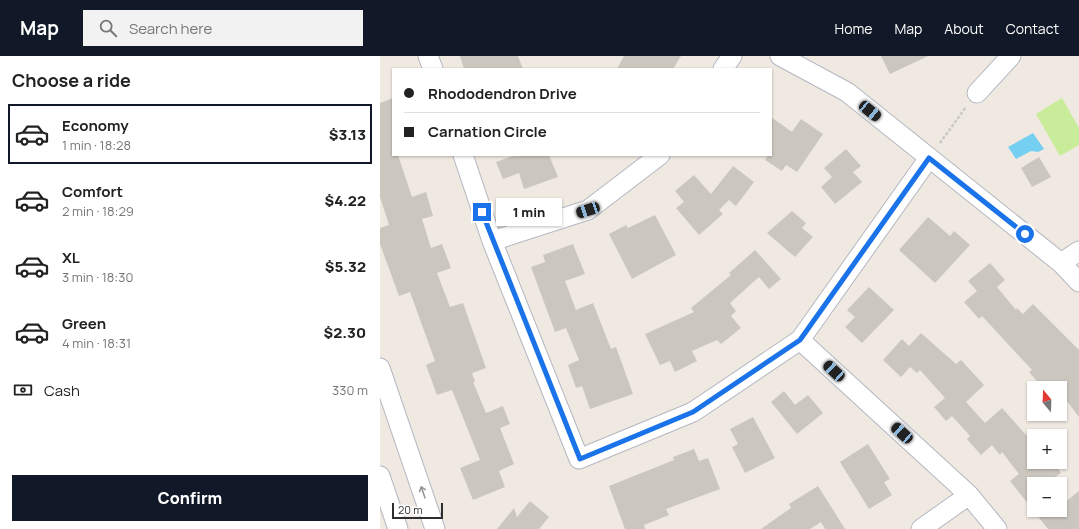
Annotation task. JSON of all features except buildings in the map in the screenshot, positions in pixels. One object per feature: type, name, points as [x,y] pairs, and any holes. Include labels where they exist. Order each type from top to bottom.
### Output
[{"type":"street","points":[[428,56],[433,68]]},
{"type":"street","points":[[724,68],[732,56]]},
{"type":"street","points":[[780,56],[846,92],[1061,263],[1079,282]]},
{"type":"street","points":[[977,93],[1011,56]]},
{"type":"street","points":[[463,156],[492,241],[580,459],[693,412],[800,340],[929,158]]},
{"type":"street","points":[[492,241],[588,210],[659,156]]},
{"type":"street","points":[[1061,263],[1079,250]]},
{"type":"street","points":[[800,340],[969,495],[997,529]]},
{"type":"street","points":[[380,368],[435,529]]},
{"type":"street","points":[[380,476],[398,529]]},
{"type":"street","points":[[921,529],[969,495]]},
{"type":"path","points":[[929,158],[977,93]]},
{"type":"green space","points":[[1062,98],[1079,128],[1079,145],[1060,156],[1036,114]]},
{"type":"water","points":[[1033,133],[1044,149],[1038,152],[1031,151],[1016,159],[1008,147]]},
{"type":"route","points":[[482,212],[492,241],[580,459],[693,412],[800,340],[929,158],[1025,234]]}]
